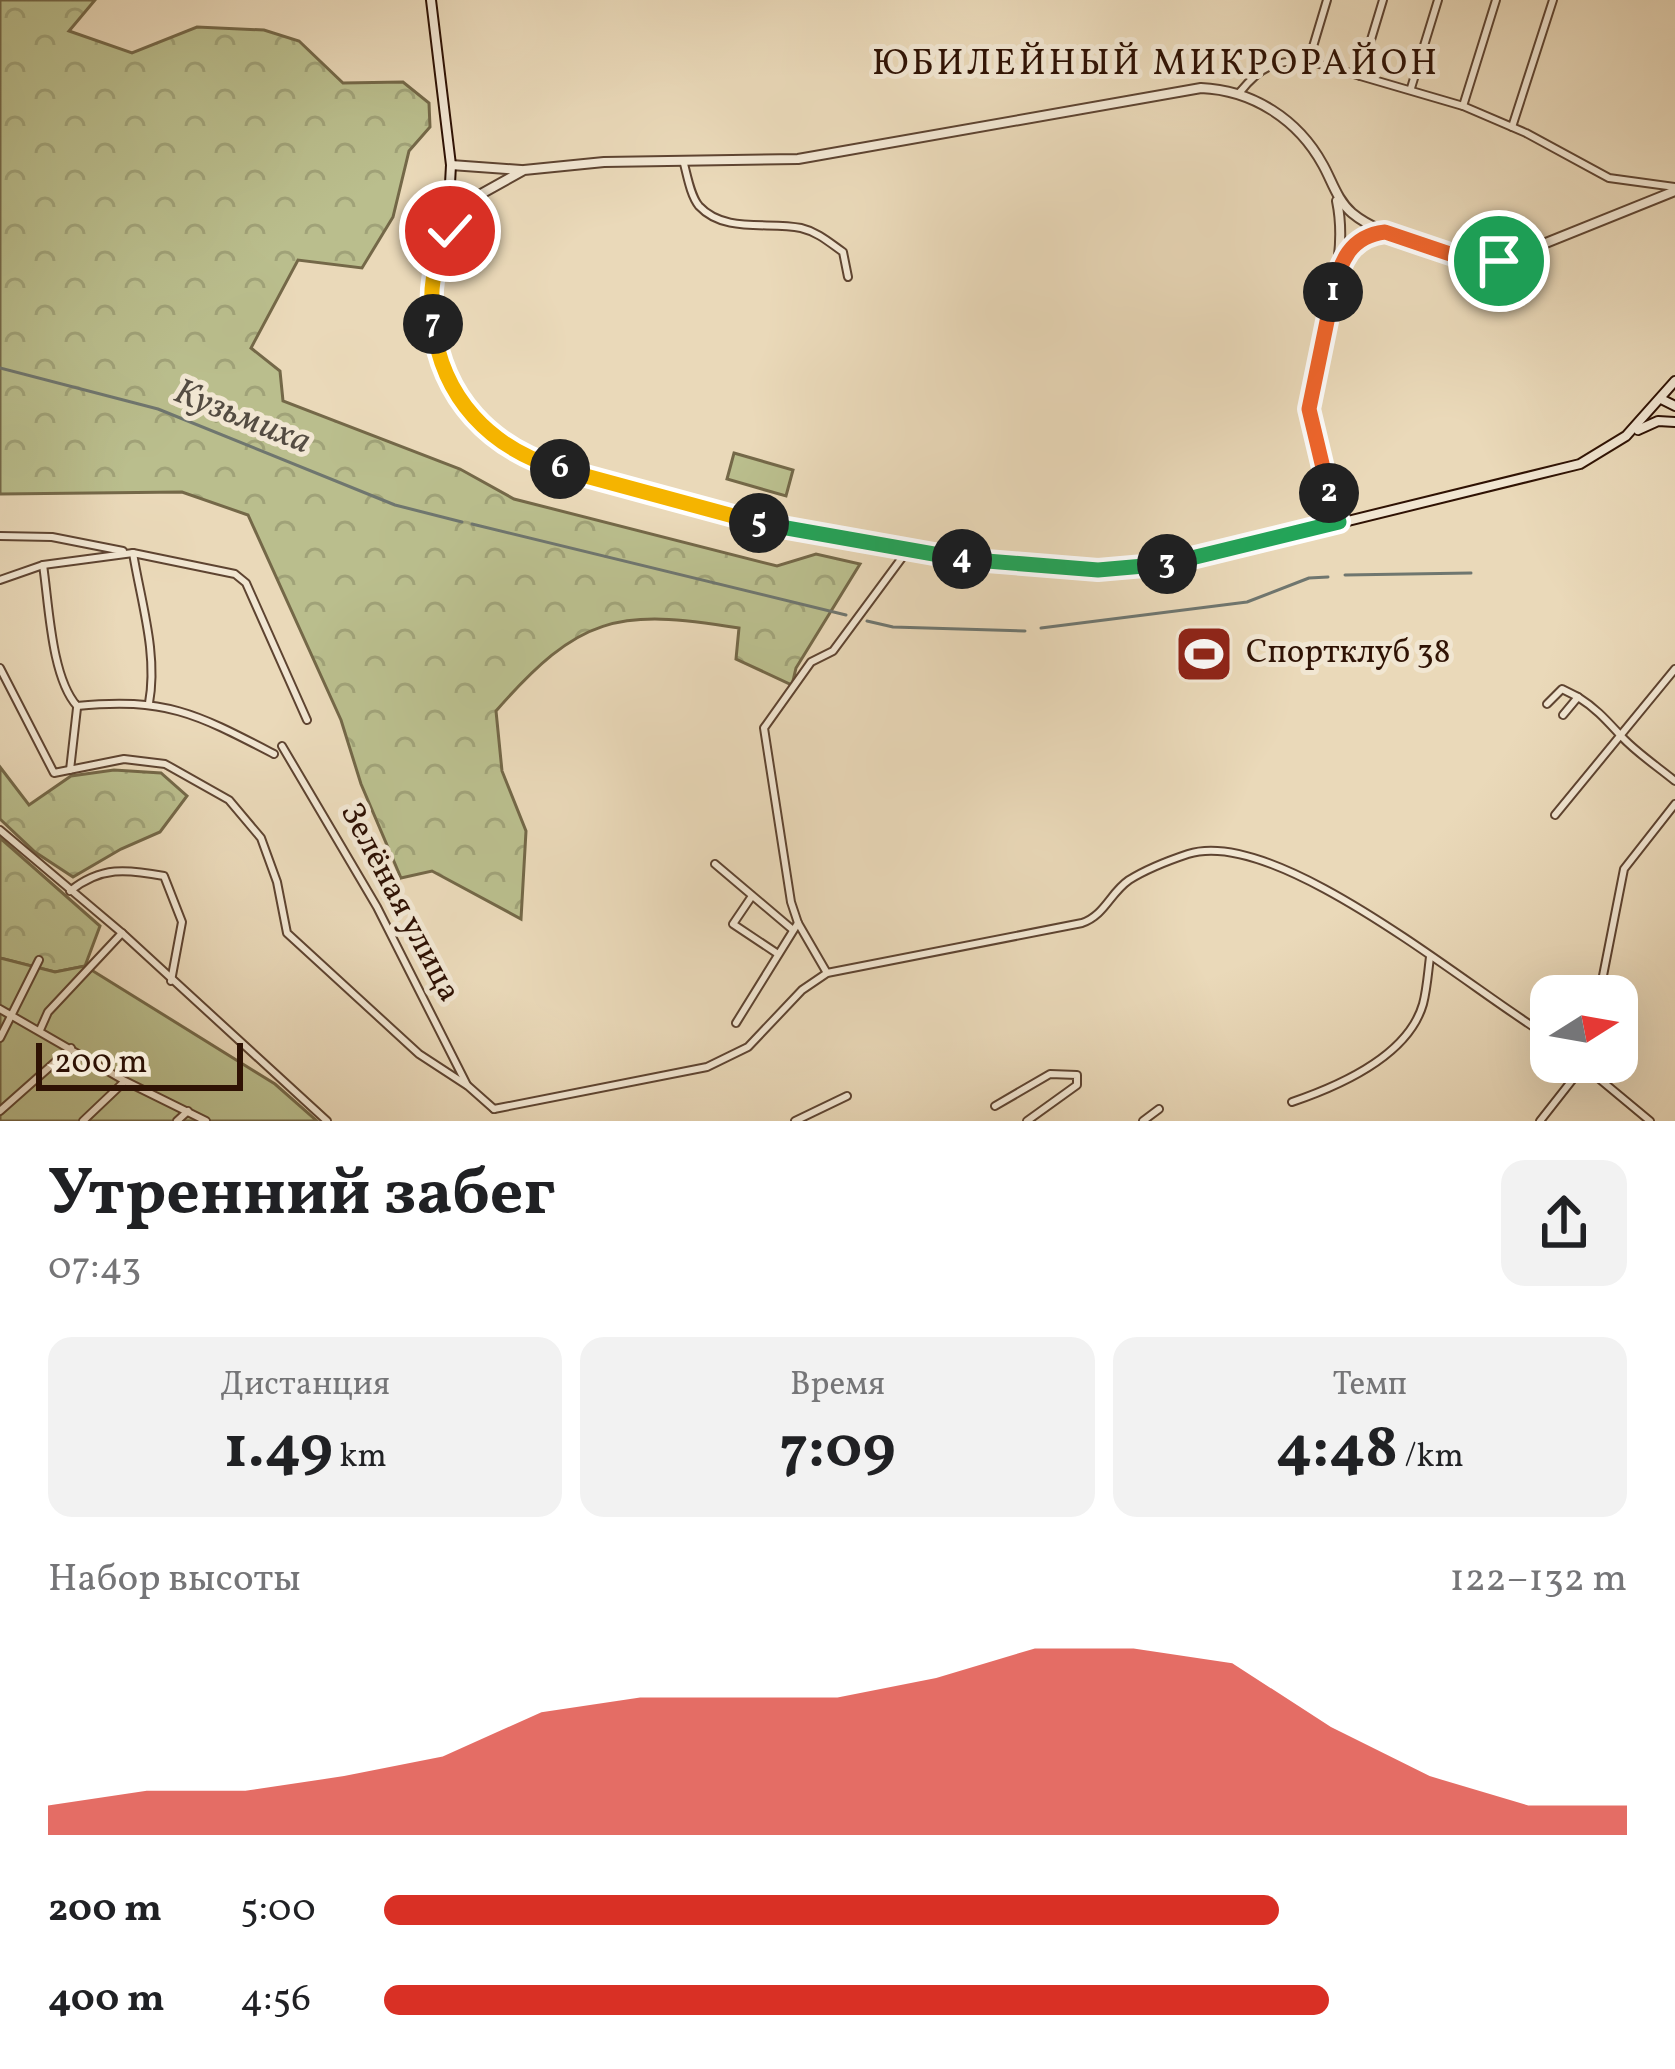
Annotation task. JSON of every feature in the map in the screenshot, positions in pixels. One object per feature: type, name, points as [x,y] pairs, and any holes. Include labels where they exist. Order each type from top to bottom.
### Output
[{"type":"street","points":[[431,0],[451,165],[431,314],[439,354],[460,403],[476,422],[548,466],[754,522],[907,551],[1036,568],[1127,569],[1197,558],[1580,464],[1658,421],[1675,420]]},
{"type":"street","points":[[1309,61],[1327,0]]},
{"type":"street","points":[[1360,76],[1383,0]]},
{"type":"street","points":[[1411,89],[1438,0]]},
{"type":"street","points":[[1463,106],[1496,0]]},
{"type":"street","points":[[1512,127],[1553,0]]},
{"type":"street","points":[[1240,92],[1262,67],[1283,60],[1309,61],[1463,106],[1609,178],[1675,189]]},
{"type":"street","points":[[451,165],[524,170],[581,163],[813,158],[1178,90],[1240,92],[1278,114],[1299,133],[1324,165],[1335,190],[1342,228],[1339,267],[1309,409],[1339,522]]},
{"type":"street","points":[[683,160],[696,202],[710,214],[740,225],[800,228],[819,234],[843,252],[848,277]]},
{"type":"street","points":[[440,246],[481,194],[524,170]]},
{"type":"street","points":[[1335,190],[1354,215],[1385,232],[1468,260],[1499,261],[1675,189]]},
{"type":"street","points":[[1339,267],[1354,244],[1385,232]]},
{"type":"street","points":[[1626,436],[1675,381]]},
{"type":"street","points":[[1661,399],[1675,406]]},
{"type":"street","points":[[1661,399],[1675,420]]},
{"type":"street","points":[[0,536],[52,537],[236,574],[246,583],[307,720]]},
{"type":"street","points":[[736,1023],[795,926],[764,728],[811,662],[833,651],[907,551]]},
{"type":"street","points":[[0,580],[43,565],[133,553]]},
{"type":"street","points":[[133,553],[142,620],[153,657],[149,703]]},
{"type":"street","points":[[43,565],[59,670],[77,706],[70,770]]},
{"type":"street","points":[[0,668],[53,773],[124,759],[165,764],[229,800],[261,838],[277,882],[287,933],[419,1054],[494,1109],[496,1121]]},
{"type":"street","points":[[1555,815],[1675,669]]},
{"type":"street","points":[[1547,704],[1562,689],[1578,698],[1607,717],[1622,737],[1675,781]]},
{"type":"street","points":[[1563,715],[1578,698]]},
{"type":"street","points":[[77,706],[149,703],[203,717],[274,754]]},
{"type":"street","name":"Зелёная улица","points":[[281,746],[377,907],[468,1086]]},
{"type":"street","points":[[1603,975],[1624,869],[1675,805]]},
{"type":"street","points":[[0,830],[122,933],[327,1121]]},
{"type":"street","points":[[494,1109],[707,1067],[748,1047],[802,990],[827,973],[1082,923],[1100,914],[1128,881],[1190,853],[1214,850],[1269,864],[1346,900],[1530,1024]]},
{"type":"street","points":[[715,864],[795,926],[827,973]]},
{"type":"street","points":[[70,891],[88,876],[122,868],[164,876],[182,922],[171,981]]},
{"type":"street","points":[[752,896],[733,924],[778,954]]},
{"type":"street","points":[[40,1030],[48,1012],[122,933]]},
{"type":"street","points":[[1292,1102],[1358,1074],[1400,1040],[1422,1007],[1430,957]]},
{"type":"street","points":[[0,1038],[39,960]]},
{"type":"street","points":[[0,1010],[124,1081],[206,1121]]},
{"type":"street","points":[[0,1111],[71,1048]]},
{"type":"street","points":[[995,1106],[1050,1074],[1077,1075],[1077,1085],[1027,1121]]},
{"type":"street","points":[[83,1121],[124,1081]]},
{"type":"street","points":[[1540,1121],[1568,1083]]},
{"type":"street","points":[[1605,1083],[1650,1121]]},
{"type":"street","points":[[796,1121],[848,1096]]},
{"type":"street","points":[[1143,1121],[1159,1109]]},
{"type":"street","points":[[177,1121],[188,1111]]},
{"type":"green space","points":[[0,0],[95,0],[69,31],[132,53],[197,27],[264,30],[299,41],[343,83],[403,82],[429,103],[430,127],[409,151],[393,217],[362,268],[298,260],[251,348],[280,371],[283,401],[460,469],[514,499],[777,566],[816,554],[860,564],[796,668],[792,685],[736,659],[739,628],[661,619],[603,626],[577,638],[525,679],[496,711],[502,771],[526,831],[521,919],[432,871],[401,878],[361,784],[341,720],[248,515],[182,492],[0,494]]},
{"type":"green space","points":[[734,453],[793,470],[786,496],[727,479]]},
{"type":"green space","points":[[0,767],[29,805],[71,776],[114,770],[161,773],[187,796],[160,832],[73,877],[35,852],[0,819]]},
{"type":"green space","points":[[0,838],[100,926],[85,966],[55,972],[0,958]]},
{"type":"green space","points":[[0,958],[55,972],[85,966],[275,1084],[317,1121],[0,1121]]},
{"type":"waterway","name":"Кузьмиха","points":[[0,368],[158,409],[395,505],[462,522]]},
{"type":"waterway","name":"Кузьмиха","points":[[472,524],[846,615]]},
{"type":"waterway","name":"Кузьмиха","points":[[1345,575],[1471,573]]},
{"type":"waterway","name":"Кузьмиха","points":[[1041,628],[1247,602],[1309,578],[1328,577]]},
{"type":"waterway","name":"Кузьмиха","points":[[867,621],[893,627],[1025,631]]},
{"type":"place","name":"Спортклуб 38","points":[[1204,654]]},
{"type":"district","name":"ЮБИЛЕЙНЫЙ МИКРОРАЙОН","points":[[1156,65]]},
{"type":"route","points":[[450,231],[440,246],[432,293],[439,354],[460,403],[476,422],[522,454],[598,480],[814,535],[1036,568],[1098,570],[1159,566],[1339,522],[1309,409],[1317,354],[1345,255],[1364,238],[1385,232],[1468,260],[1499,261]]}]
